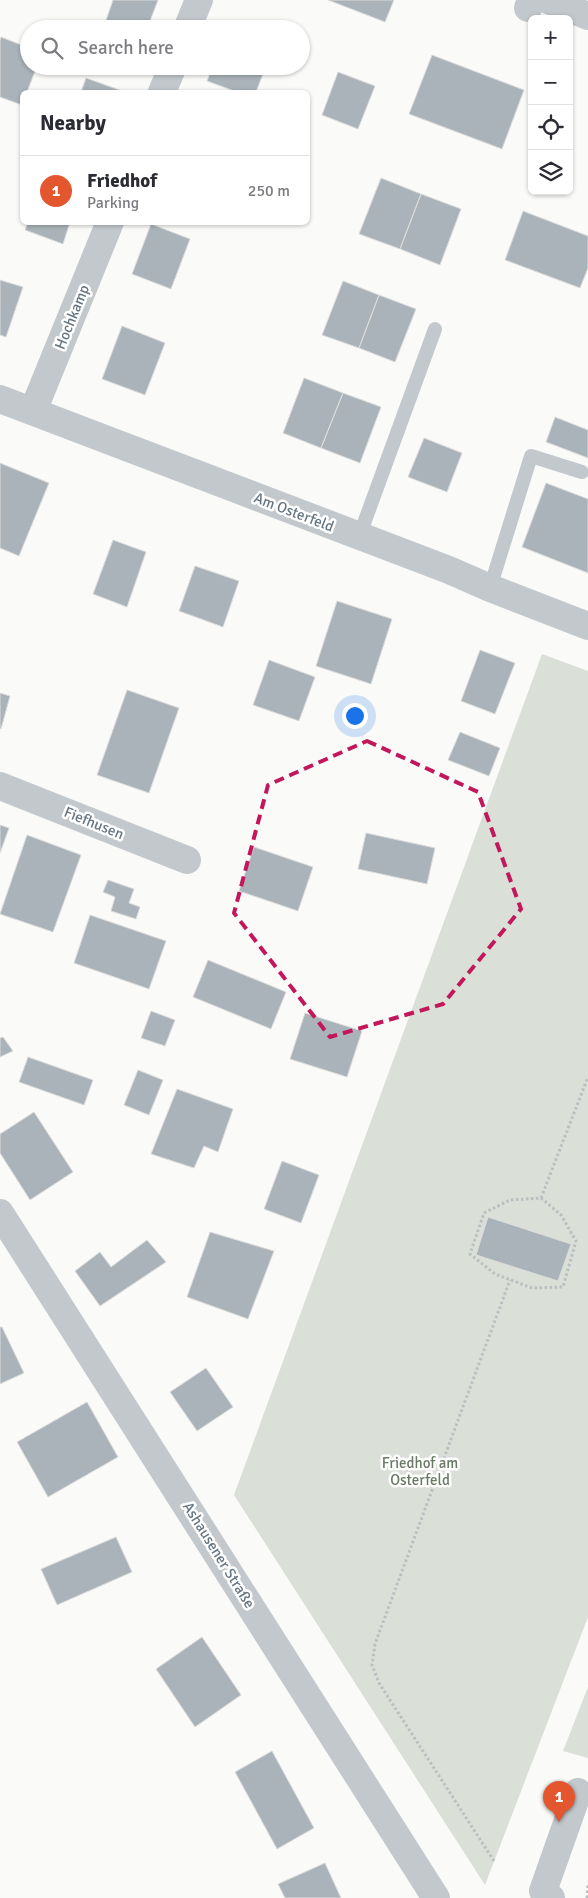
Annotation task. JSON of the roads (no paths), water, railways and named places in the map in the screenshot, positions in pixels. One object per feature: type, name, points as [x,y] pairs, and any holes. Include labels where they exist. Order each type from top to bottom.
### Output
[{"type":"street","points":[[191,20],[199,0]]},
{"type":"street","points":[[535,3],[588,16]]},
{"type":"street","points":[[163,90],[169,75]]},
{"type":"street","name":"Hochkamp","points":[[34,411],[109,225]]},
{"type":"street","name":"Am Osterfeld","points":[[0,399],[449,570],[588,626]]},
{"type":"street","name":"Fiefhusen","points":[[0,786],[187,860]]},
{"type":"street","name":"Ashausener Straße","points":[[0,1213],[436,1898]]},
{"type":"street","points":[[551,1898],[543,1891],[578,1792]]},
{"type":"lane","points":[[359,537],[435,329]]},
{"type":"lane","points":[[490,588],[532,456],[582,472]]},
{"type":"place","name":"Friedhof","points":[[559,1822]]},
{"type":"park label","name":"Friedhof am Osterfeld","points":[[420,1472]]}]
